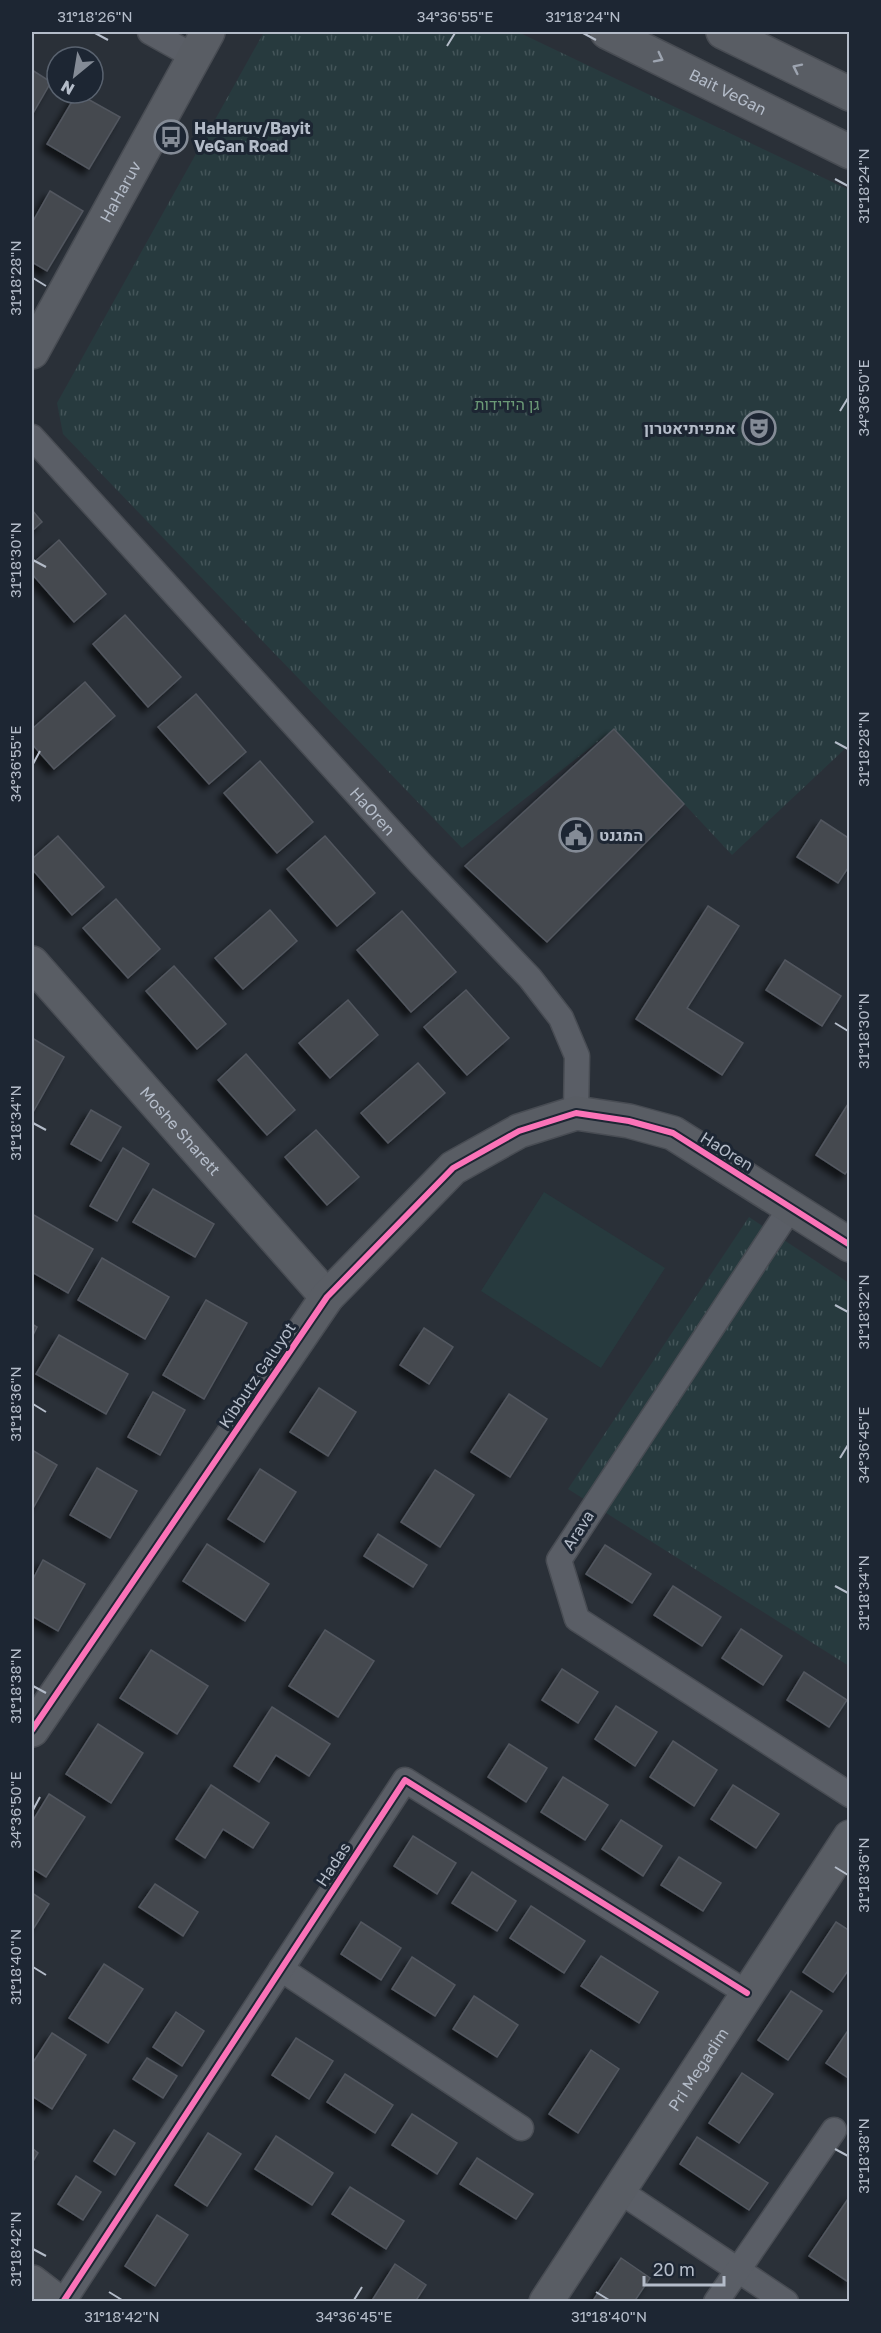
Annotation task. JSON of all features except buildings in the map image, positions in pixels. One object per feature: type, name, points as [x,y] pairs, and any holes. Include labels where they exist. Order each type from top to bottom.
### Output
[{"type":"street","points":[[150,32],[200,44]]},
{"type":"street","name":"Bait VeGan","points":[[607,32],[849,152]]},
{"type":"street","points":[[723,32],[849,94]]},
{"type":"street","name":"HaHaruv","points":[[32,352],[200,44]]},
{"type":"street","name":"HaOren","points":[[32,437],[418,862],[530,978],[561,1018],[577,1056],[576,1113],[629,1121],[673,1133],[849,1245]]},
{"type":"street","name":"Moshe Sharett","points":[[32,963],[327,1297]]},
{"type":"street","name":"Kibbutz Galuyot","points":[[32,1730],[327,1297],[453,1168],[519,1131],[576,1113]]},
{"type":"street","name":"Arava","points":[[791,1207],[559,1560],[577,1619],[849,1796]]},
{"type":"street","name":"Hadas","points":[[63,2301],[405,1780],[747,1993]]},
{"type":"street","name":"Pri Megadim","points":[[546,2301],[849,1837]]},
{"type":"street","points":[[281,1969],[521,2128]]},
{"type":"street","points":[[716,2301],[834,2130]]},
{"type":"street","points":[[618,2190],[786,2301]]},
{"type":"street","points":[[32,2282],[58,2301]]},
{"type":"green space","name":"גן הידידות","points":[[264,32],[518,32],[849,190],[849,745],[732,855],[614,729],[462,848],[63,434],[57,403]]},
{"type":"green space","points":[[544,1192],[665,1268],[601,1368],[481,1291]]},
{"type":"green space","points":[[749,1217],[849,1283],[849,1666],[568,1489]]},
{"type":"cycle path","points":[[32,1730],[327,1297],[453,1168],[519,1131],[576,1113],[629,1121],[673,1133],[850,1245]]},
{"type":"cycle path","points":[[63,2302],[405,1780],[747,1993]]},
{"type":"place","name":"HaHaruv/Bayit VeGan Road","points":[[171,137]]},
{"type":"place","name":"אמפיתיאטרון","points":[[759,428]]},
{"type":"place","name":"המגנט","points":[[576,835]]}]
